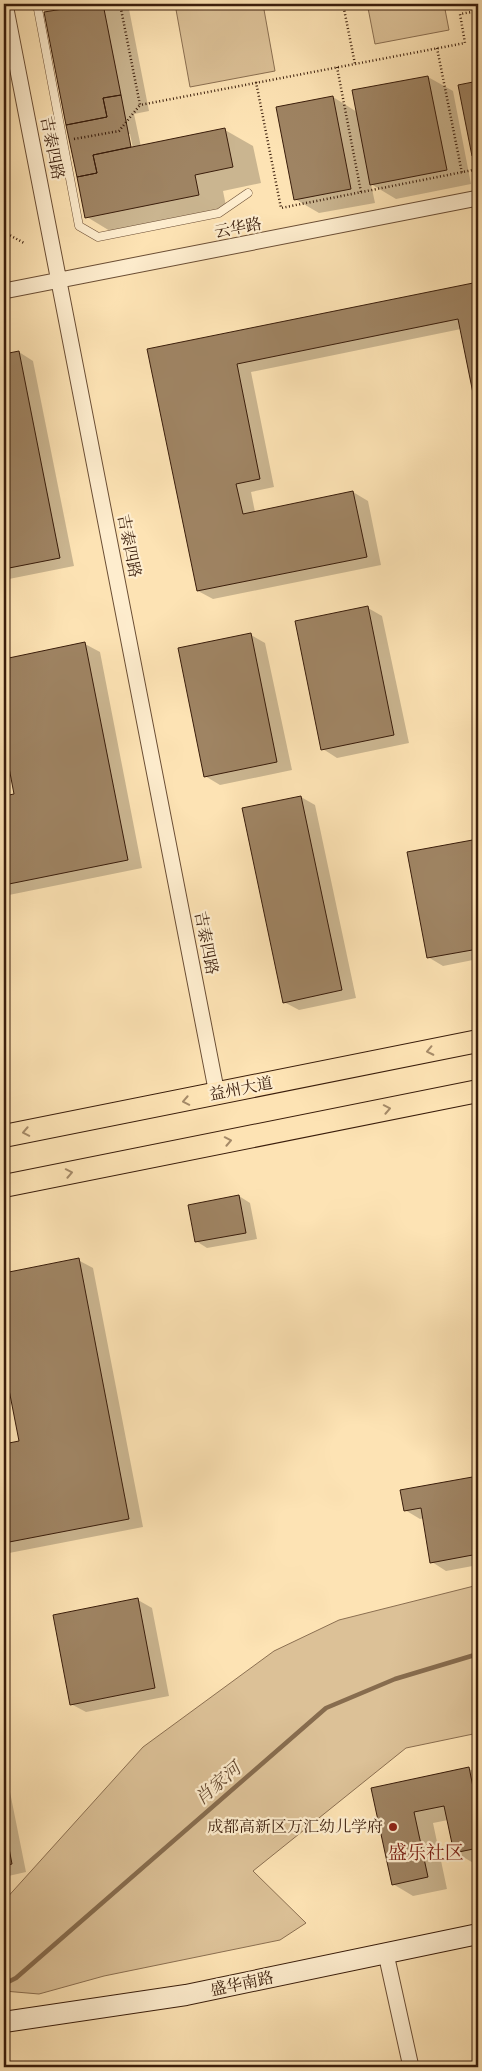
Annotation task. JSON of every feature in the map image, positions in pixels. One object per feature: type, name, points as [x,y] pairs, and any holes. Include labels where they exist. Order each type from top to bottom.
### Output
[{"type":"main road","name":"益州大道","points":[[4,1136],[478,1041]]},
{"type":"main road","points":[[4,1186],[478,1091]]},
{"type":"street","name":"吉泰四路","points":[[5,4],[217,1094]]},
{"type":"street","name":"云华路","points":[[4,291],[478,198]]},
{"type":"street","name":"盛华南路","points":[[4,2022],[186,1995],[478,1934]]},
{"type":"street","points":[[386,1954],[411,2067]]},
{"type":"lane","points":[[37,4],[79,226],[98,237],[219,213],[248,193]]},
{"type":"path","points":[[120,4],[140,105]]},
{"type":"path","points":[[343,4],[355,64]]},
{"type":"path","points":[[63,141],[119,131],[140,105],[465,42],[460,14],[478,10]]},
{"type":"path","points":[[437,48],[462,172]]},
{"type":"path","points":[[337,67],[361,192]]},
{"type":"path","points":[[256,82],[281,208],[478,169]]},
{"type":"path","points":[[4,232],[24,243]]},
{"type":"shaded area","points":[[175,4],[263,4],[275,71],[190,87]]},
{"type":"shaded area","points":[[390,4],[444,4],[449,30],[375,44],[368,8]]},
{"type":"shaded area","points":[[478,1585],[478,1733],[406,1748],[253,1871],[306,1923],[280,1940],[104,1976],[39,1994],[4,1991],[4,1901],[143,1747],[274,1651],[339,1620]]},
{"type":"building","points":[[62,4],[103,4],[121,95],[103,98],[107,117],[66,125],[44,12],[63,9]]},
{"type":"building","points":[[428,76],[447,170],[370,185],[352,90]]},
{"type":"building","points":[[478,81],[478,155],[472,156],[458,85]]},
{"type":"building","points":[[121,95],[131,147],[93,155],[97,173],[77,177],[66,125],[107,117],[103,98]]},
{"type":"building","points":[[333,96],[351,189],[294,200],[276,107]]},
{"type":"building","points":[[225,128],[233,167],[195,175],[199,195],[85,218],[77,177],[97,173],[93,155]]},
{"type":"building","points":[[478,282],[478,418],[458,319],[237,364],[260,479],[236,484],[243,514],[353,491],[367,557],[197,591],[147,349]]},
{"type":"building","points":[[19,351],[60,558],[4,569],[4,354]]},
{"type":"building","points":[[368,606],[394,735],[321,750],[295,621]]},
{"type":"building","points":[[251,633],[277,762],[204,777],[178,648]]},
{"type":"building","points":[[85,642],[128,860],[4,885],[4,796],[14,794],[4,741],[4,659]]},
{"type":"building","points":[[301,796],[342,990],[283,1003],[242,808]]},
{"type":"building","points":[[478,839],[478,949],[427,958],[407,852]]},
{"type":"building","points":[[239,1195],[246,1233],[195,1242],[188,1205]]},
{"type":"building","points":[[79,1258],[129,1519],[4,1543],[4,1444],[19,1441],[4,1364],[4,1273]]},
{"type":"building","points":[[478,1476],[478,1554],[430,1563],[421,1508],[404,1511],[400,1490]]},
{"type":"building","points":[[138,1598],[155,1688],[70,1705],[53,1615]]},
{"type":"building","points":[[469,1767],[478,1812],[478,1848],[454,1853],[444,1806],[414,1812],[428,1877],[392,1885],[371,1788]]},
{"type":"building","points":[[4,1822],[12,1864],[4,1866]]},
{"type":"waterway","name":"肖家河","points":[[4,1984],[16,1978],[326,1708],[395,1679],[478,1654]]},
{"type":"place","name":"成都高新区万汇幼儿学府","points":[[393,1827]]},
{"type":"district","name":"盛乐社区","points":[[426,1853]]}]
